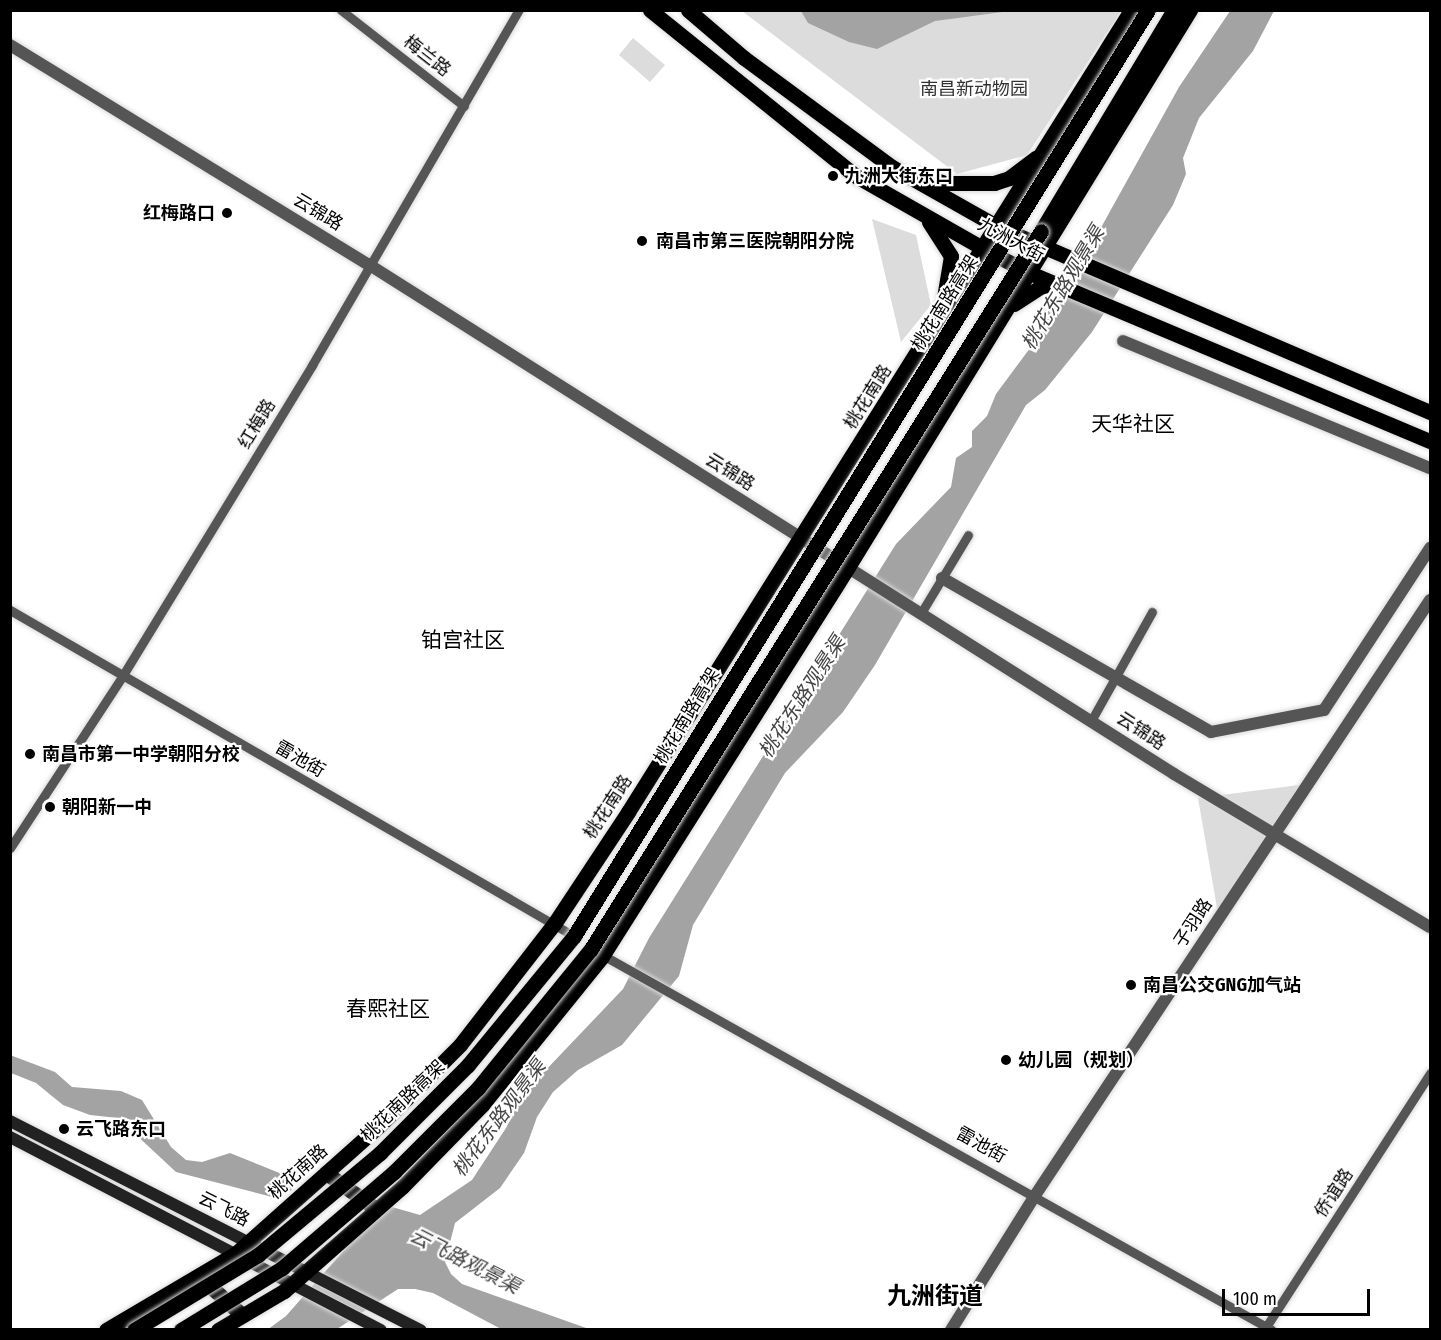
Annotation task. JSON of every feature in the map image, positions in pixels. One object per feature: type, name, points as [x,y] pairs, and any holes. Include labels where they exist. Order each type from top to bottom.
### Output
[{"type":"main road","name":"九洲大街","points":[[650,10],[856,176],[984,249],[1030,273],[1431,441]]},
{"type":"main road","name":"九洲大街","points":[[688,10],[744,58],[892,167],[998,227],[1044,249],[1431,412]]},
{"type":"main road","name":"桃花南路","points":[[106,1329],[236,1253],[250,1242],[460,1045],[554,924],[998,227],[1131,10]]},
{"type":"main road","name":"桃花南路高架","points":[[134,1329],[258,1255],[380,1152],[468,1065],[574,936],[1148,10]]},
{"type":"main road","points":[[181,1329],[282,1268],[394,1172],[478,1088],[597,952],[1174,10]]},
{"type":"main road","points":[[218,1329],[297,1285],[482,1105],[597,952],[854,571],[1008,309],[1190,10]]},
{"type":"main road","points":[[892,167],[946,183],[977,184],[1009,178],[1043,153]]},
{"type":"main road","points":[[856,176],[932,224],[944,239],[951,256],[951,269],[934,328]]},
{"type":"main road","points":[[1008,309],[1033,290],[1059,285]]},
{"type":"main road","name":"云飞路","points":[[10,1121],[421,1329]]},
{"type":"main road","name":"云飞路","points":[[10,1137],[376,1327]]},
{"type":"main road","points":[[326,1173],[376,1210]]},
{"type":"main road","points":[[198,1275],[242,1315]]},
{"type":"street","name":"梅兰路","points":[[341,10],[464,106]]},
{"type":"street","name":"红梅路","points":[[10,848],[123,675],[312,365],[368,264],[519,10]]},
{"type":"street","name":"云锦路","points":[[10,45],[368,264],[1091,721],[1431,927]]},
{"type":"street","points":[[1123,340],[1431,468]]},
{"type":"street","points":[[919,611],[968,535]]},
{"type":"street","points":[[942,578],[1211,732],[1324,710],[1431,548]]},
{"type":"street","name":"子羽路","points":[[951,1329],[1036,1194],[1275,831],[1431,600]]},
{"type":"street","name":"雷池街","points":[[10,610],[574,936]]},
{"type":"street","points":[[1091,721],[1152,612]]},
{"type":"street","name":"雷池街","points":[[597,952],[1036,1194],[1268,1328]]},
{"type":"street","name":"侨谊路","points":[[1268,1328],[1431,1073]]},
{"type":"green space","name":"南昌新动物园","points":[[742,11],[1121,11],[1027,155],[957,174]]},
{"type":"green space","points":[[633,38],[665,65],[650,82],[619,55]]},
{"type":"green space","points":[[872,219],[916,235],[931,305],[901,342]]},
{"type":"green space","points":[[1314,783],[1220,925],[1198,798]]},
{"type":"water","points":[[801,11],[1010,11],[935,21],[877,49],[849,42],[808,23]]},
{"type":"water","name":"桃花东路观景渠","points":[[1230,11],[1274,11],[1253,51],[1199,118],[1183,158],[1186,174],[1173,205],[1092,332],[1045,390],[1026,405],[875,665],[843,712],[785,773],[693,925],[679,976],[622,1045],[578,1070],[553,1092],[537,1117],[524,1153],[500,1188],[455,1223],[445,1262],[451,1274],[462,1284],[589,1329],[501,1329],[433,1293],[415,1289],[398,1289],[337,1329],[267,1330],[286,1316],[353,1240],[392,1207],[420,1215],[472,1180],[506,1128],[523,1094],[623,989],[649,938],[896,544],[951,487],[956,458],[972,447],[972,431],[987,416],[996,394],[1039,336],[1043,319],[1098,233],[1179,87]]},
{"type":"water","points":[[10,1055],[55,1072],[72,1087],[121,1091],[142,1100],[171,1147],[186,1160],[202,1162],[230,1153],[287,1176],[292,1190],[276,1198],[176,1172],[118,1118],[90,1115],[63,1105],[36,1083],[11,1073]]},
{"type":"place","name":"九洲大街东口","points":[[833,176]]},
{"type":"place","name":"红梅路口","points":[[227,213]]},
{"type":"place","name":"南昌市第三医院朝阳分院","points":[[642,241]]},
{"type":"place","name":"南昌市第一中学朝阳分校","points":[[30,754]]},
{"type":"place","name":"朝阳新一中","points":[[50,807]]},
{"type":"place","name":"南昌公交GNG加气站","points":[[1131,985]]},
{"type":"place","name":"幼儿园（规划）","points":[[1006,1060]]},
{"type":"place","name":"云飞路东口","points":[[64,1129]]},
{"type":"district","name":"天华社区","points":[[1133,424]]},
{"type":"district","name":"铂宫社区","points":[[463,640]]},
{"type":"district","name":"春熙社区","points":[[388,1009]]},
{"type":"district","name":"九洲街道","points":[[935,1297]]},
{"type":"water label","name":"云飞路观景渠","points":[[465,1261]]}]
